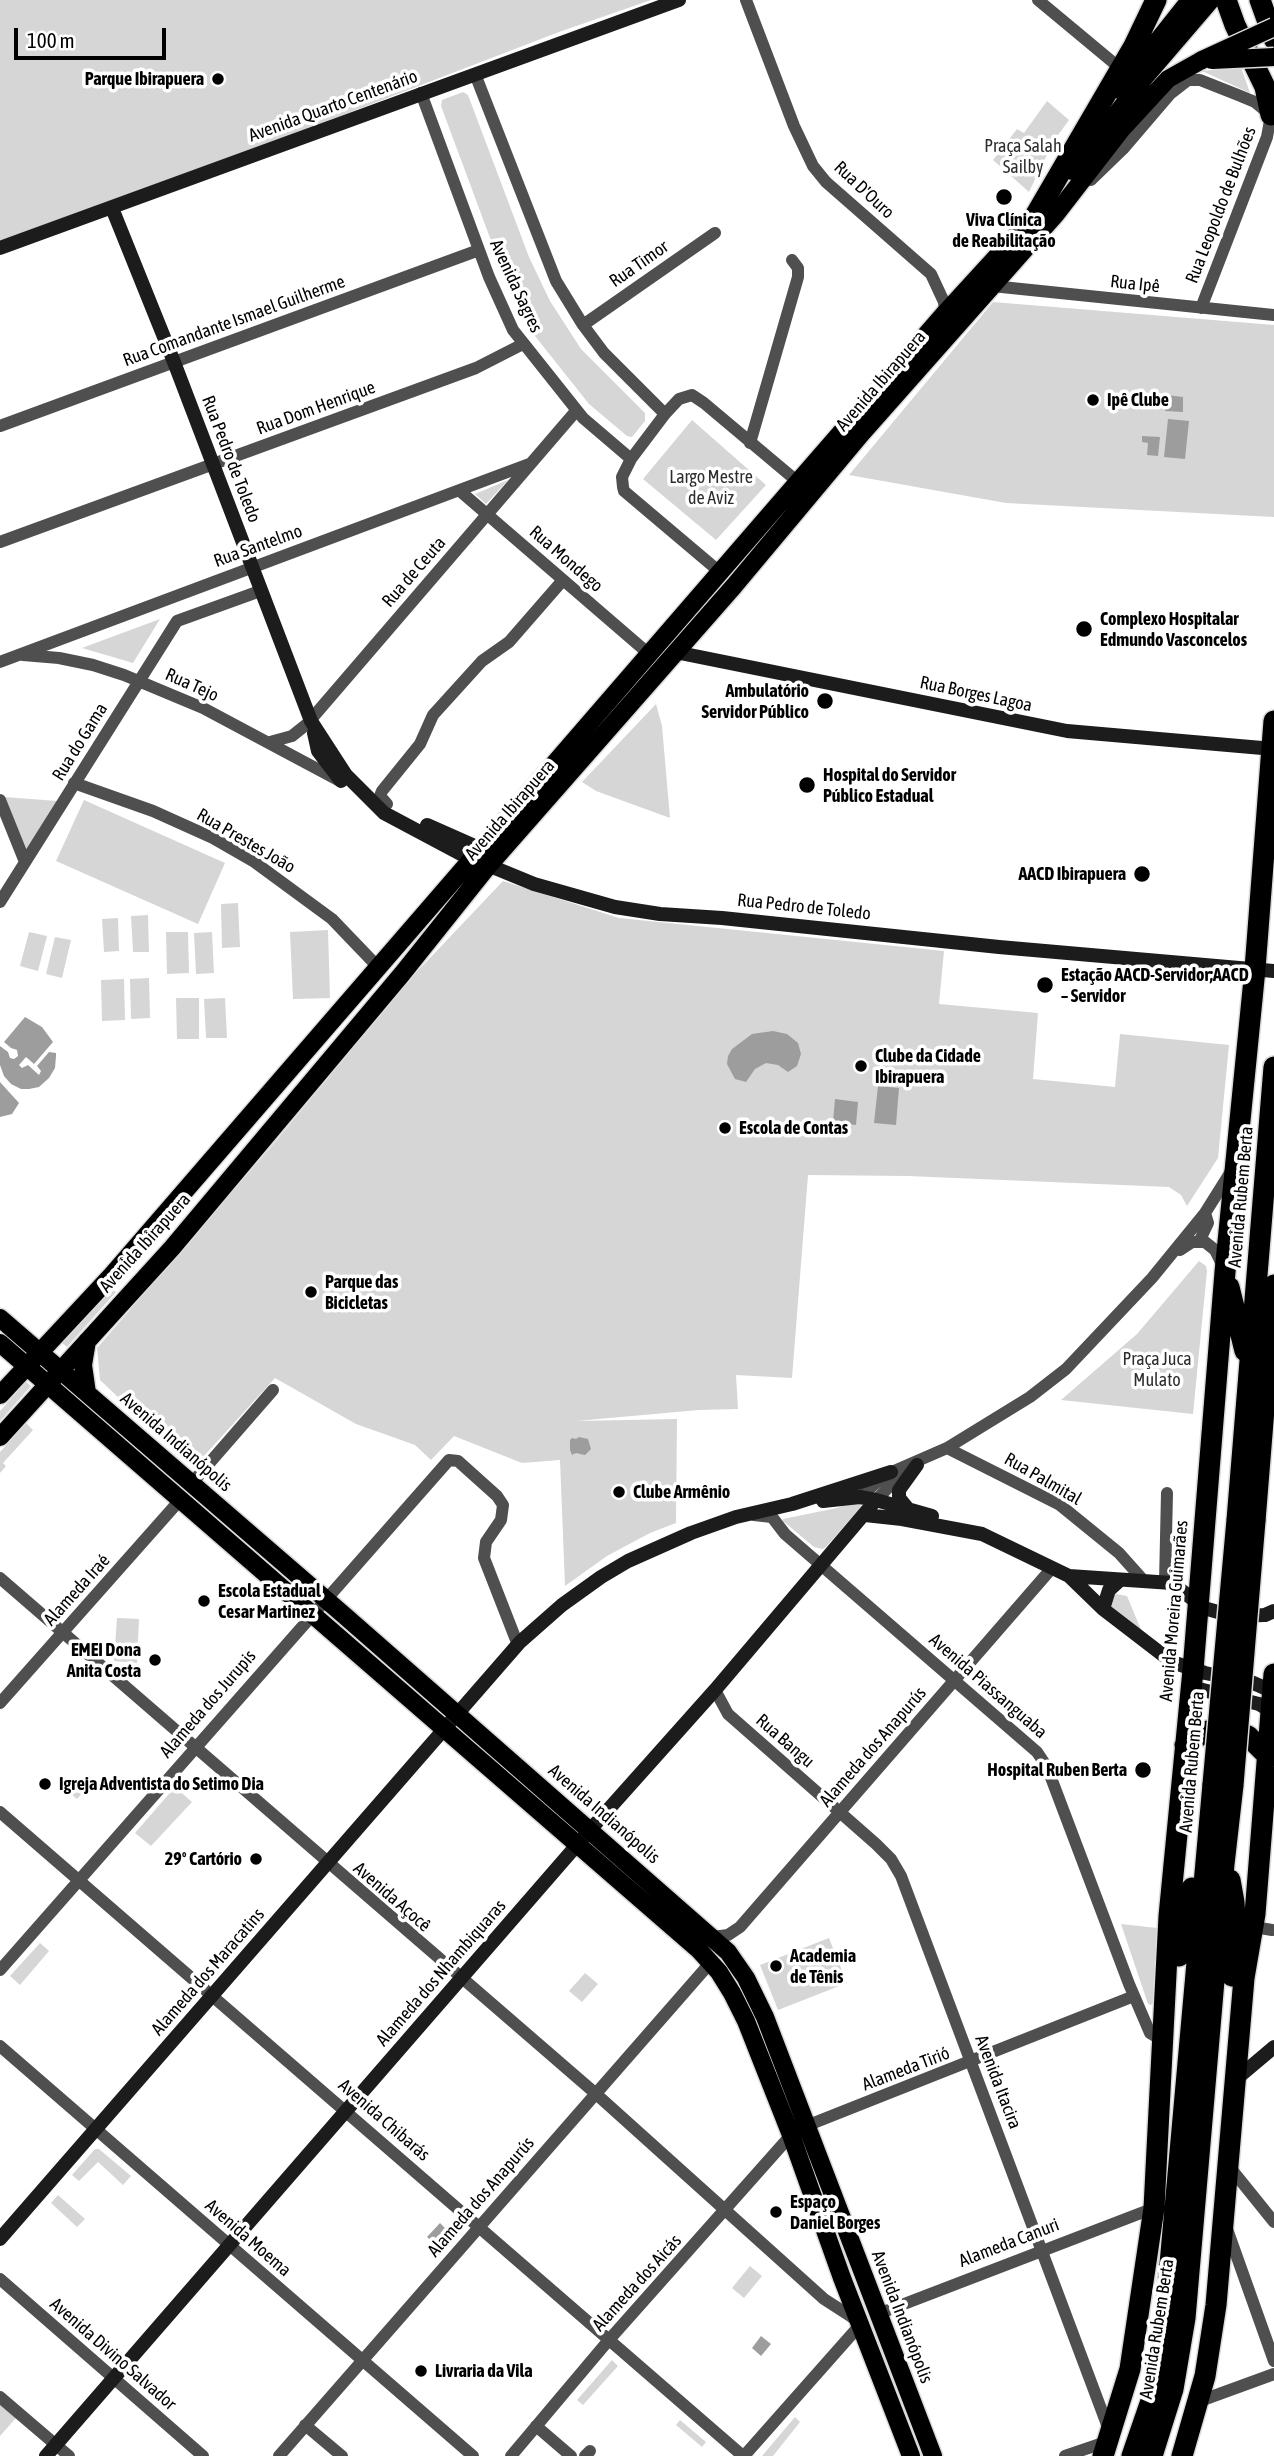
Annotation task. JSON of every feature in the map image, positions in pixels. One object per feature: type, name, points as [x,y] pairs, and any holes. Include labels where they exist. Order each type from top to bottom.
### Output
[{"type":"highway","points":[[1046,215],[1087,127],[1121,69],[1156,0]]},
{"type":"highway","points":[[1087,127],[1111,102],[1192,0]]},
{"type":"highway","points":[[1226,0],[1265,87],[1271,115]]},
{"type":"highway","points":[[1264,9],[1274,39]]},
{"type":"highway","name":"Avenida Moreira Guimarães","points":[[1163,2052],[1169,1916],[1192,1678],[1225,1272],[1236,1164],[1264,970],[1274,721]]},
{"type":"highway","name":"Avenida Rubem Berta","points":[[1246,1520],[1249,1371],[1274,1067]]},
{"type":"highway","points":[[1225,1272],[1249,1371]]},
{"type":"highway","name":"Avenida Rubem Berta","points":[[1152,2456],[1173,2389],[1185,2318],[1223,1864],[1223,1784],[1246,1520],[1274,1285]]},
{"type":"highway","points":[[1182,2456],[1200,2401],[1216,2305],[1244,1978],[1268,1930],[1269,1757],[1273,1696]]},
{"type":"highway","points":[[1185,1745],[1207,1731],[1235,1731],[1248,1736],[1269,1757]]},
{"type":"highway","name":"Avenida Rubem Berta","points":[[1132,2456],[1151,2401],[1164,2331],[1208,1830],[1223,1784]]},
{"type":"highway","points":[[1163,2052],[1196,1868],[1208,1830]]},
{"type":"highway","points":[[1223,1864],[1232,1887],[1236,1915],[1229,2032],[1237,2054]]},
{"type":"highway","name":"Avenida Rubem Berta","points":[[1108,2444],[1135,2342],[1154,2208],[1163,2052]]},
{"type":"highway","points":[[1168,2456],[1202,2338],[1216,2305]]},
{"type":"main road","points":[[1046,215],[1149,85],[1211,0]]},
{"type":"main road","points":[[1149,85],[1202,60],[1264,9]]},
{"type":"main road","points":[[1202,60],[1274,57]]},
{"type":"main road","name":"Avenida Ibirapuera","points":[[0,1395],[121,1264],[945,313],[1046,215]]},
{"type":"main road","name":"Avenida Ibirapuera","points":[[0,1437],[172,1248],[497,858],[734,586],[862,433],[992,286],[1046,215]]},
{"type":"main road","points":[[675,652],[672,639],[676,622]]},
{"type":"main road","points":[[497,858],[503,862],[508,873]]},
{"type":"main road","name":"Avenida Indianópolis","points":[[0,1318],[713,1937],[736,1962],[755,1995],[860,2323],[911,2456]]},
{"type":"main road","points":[[87,1339],[83,1365],[87,1393]]},
{"type":"main road","name":"Avenida Indianópolis","points":[[0,1343],[711,1962],[726,1982],[742,2013],[798,2131],[878,2314],[933,2456]]},
{"type":"street","name":"Avenida Quarto Centenário","points":[[0,248],[679,0]]},
{"type":"street","name":"Rua D'Ouro","points":[[746,0],[794,126],[813,166],[826,182],[931,274],[944,302],[945,313]]},
{"type":"street","points":[[1038,0],[1121,69]]},
{"type":"street","points":[[475,74],[556,281],[604,353],[665,414]]},
{"type":"street","points":[[1046,215],[1123,149],[1170,94],[1188,80],[1200,80],[1255,102],[1271,115]]},
{"type":"street","name":"Avenida Sagres","points":[[421,93],[479,250],[513,330],[576,411],[631,459]]},
{"type":"street","name":"Rua Leopoldo de Bulhões","points":[[1201,308],[1267,137],[1271,115]]},
{"type":"street","name":"Rua Pedro de Toledo","points":[[112,208],[312,722],[318,751],[342,777],[476,854],[497,858]]},
{"type":"street","name":"Rua Timor","points":[[583,325],[715,233]]},
{"type":"street","name":"Rua Comandante Ismael Guilherme","points":[[0,426],[479,250]]},
{"type":"street","points":[[750,443],[798,277],[798,268],[792,260]]},
{"type":"street","name":"Rua Ipê","points":[[992,286],[1274,315]]},
{"type":"street","name":"Rua Dom Henrique","points":[[0,542],[476,368],[523,344]]},
{"type":"street","points":[[721,573],[624,491],[622,477],[631,459],[665,414],[682,397],[692,395],[798,482]]},
{"type":"street","name":"Rua de Ceuta","points":[[270,742],[292,736],[312,722],[576,411]]},
{"type":"street","name":"Rua Santelmo","points":[[0,662],[529,464]]},
{"type":"street","name":"Rua Mondego","points":[[460,491],[649,654]]},
{"type":"street","points":[[381,799],[421,744],[433,715],[482,662],[509,642],[563,580]]},
{"type":"street","points":[[169,599],[177,621],[260,591]]},
{"type":"street","name":"Rua do Gama","points":[[0,902],[177,621]]},
{"type":"street","name":"Rua Borges Lagoa","points":[[675,652],[1067,731],[1273,749]]},
{"type":"street","name":"Rua Tejo","points":[[20,655],[59,658],[93,665],[139,681],[203,708],[342,777]]},
{"type":"street","name":"Rua Prestes João","points":[[74,783],[153,811],[213,838],[253,861],[332,919],[378,967]]},
{"type":"street","points":[[0,800],[24,862]]},
{"type":"street","name":"Rua Pedro de Toledo","points":[[508,873],[584,899],[660,914],[1264,970]]},
{"type":"street","points":[[782,1509],[891,1472],[947,1448],[1030,1397],[1066,1369],[1152,1278],[1201,1218],[1236,1164]]},
{"type":"street","points":[[1166,1260],[1185,1246],[1200,1240],[1208,1223],[1201,1218]]},
{"type":"street","points":[[1200,1240],[1215,1250],[1225,1272]]},
{"type":"street","points":[[192,1483],[273,1391]]},
{"type":"street","name":"Rua Palmital","points":[[947,1448],[1059,1505],[1119,1553],[1143,1581]]},
{"type":"street","name":"Alameda dos Nhambiquaras","points":[[51,2450],[715,1690],[876,1500],[897,1479],[931,1455]]},
{"type":"street","name":"Alameda dos Jurupis","points":[[0,1970],[444,1463],[452,1459],[458,1461],[503,1505],[501,1520],[486,1542],[484,1558],[518,1645]]},
{"type":"street","points":[[908,1509],[899,1498],[899,1490],[917,1465]]},
{"type":"street","points":[[860,1497],[874,1483],[891,1472]]},
{"type":"street","points":[[1165,1582],[1167,1493]]},
{"type":"street","points":[[782,1509],[860,1497],[908,1509],[956,1525],[955,1528]]},
{"type":"street","name":"Alameda Iraé","points":[[0,1703],[180,1500]]},
{"type":"street","name":"Alameda dos Maracatins","points":[[0,2239],[518,1645],[562,1605],[628,1561],[691,1532],[750,1514],[782,1509]]},
{"type":"street","name":"Avenida Piassanguaba","points":[[782,1509],[785,1534],[1028,1743],[1044,1762],[1134,1996],[1150,2033],[1163,2052]]},
{"type":"street","points":[[865,1515],[891,1517],[982,1534],[1069,1576],[1103,1609],[1192,1678],[1259,1704],[1273,1696]]},
{"type":"street","name":"Alameda dos Anapurús","points":[[713,1937],[728,1935],[740,1927],[1052,1568]]},
{"type":"street","points":[[1069,1576],[1165,1582],[1177,1586],[1197,1604],[1214,1613],[1232,1616],[1265,1615],[1274,1611]]},
{"type":"street","name":"Avenida Açocê","points":[[0,1578],[594,2093],[824,2300],[860,2323]]},
{"type":"street","points":[[1103,1609],[1109,1590],[1120,1580]]},
{"type":"street","name":"Rua Bangu","points":[[715,1690],[728,1714],[839,1812]]},
{"type":"street","name":"Avenida Chibarás","points":[[0,1812],[744,2456]]},
{"type":"street","name":"Avenida Itacira","points":[[839,1812],[891,1859],[901,1876],[1093,2386],[1108,2444]]},
{"type":"street","name":"Alameda dos Anapurús","points":[[279,2456],[711,1962]]},
{"type":"street","name":"Alameda Tirió","points":[[798,2131],[1134,1996]]},
{"type":"street","name":"Avenida Moema","points":[[0,2046],[473,2456]]},
{"type":"street","points":[[1235,2080],[1274,2047]]},
{"type":"street","name":"Alameda dos Aicás","points":[[511,2456],[608,2341],[798,2131]]},
{"type":"street","points":[[1228,2165],[1274,2221]]},
{"type":"street","name":"Alameda Canuri","points":[[878,2314],[1154,2208]]},
{"type":"street","points":[[1223,2217],[1274,2361]]},
{"type":"street","name":"Avenida Divino Salvador","points":[[0,2279],[202,2456]]},
{"type":"street","points":[[744,2456],[860,2323]]},
{"type":"street","points":[[1200,2401],[1274,2374]]},
{"type":"street","points":[[1093,2386],[1105,2394],[1122,2399]]},
{"type":"street","points":[[0,2397],[51,2450],[69,2456]]},
{"type":"street","points":[[305,2425],[342,2456]]},
{"type":"street","points":[[536,2426],[570,2456]]},
{"type":"street","points":[[1065,2456],[1108,2444]]},
{"type":"green space","name":"Parque Ibirapuera","points":[[0,0],[651,0],[0,241]]},
{"type":"green space","points":[[1241,67],[1250,93],[1202,71]]},
{"type":"green space","points":[[463,92],[468,95],[529,257],[550,301],[581,349],[645,413],[645,421],[632,437],[627,436],[589,404],[527,326],[496,254],[441,106],[442,100]]},
{"type":"green space","name":"Praça Salah Sailby","points":[[1047,101],[1069,120],[1053,142],[1029,192],[993,160],[1017,129],[1024,133]]},
{"type":"green space","name":"Ipê Clube","points":[[993,302],[1274,325],[1274,517],[1006,503],[849,475]]},
{"type":"green space","name":"Largo Mestre de Aviz","points":[[692,420],[766,485],[716,540],[643,479]]},
{"type":"green space","points":[[508,480],[486,504],[475,494]]},
{"type":"green space","points":[[160,619],[133,663],[82,648]]},
{"type":"green space","points":[[656,704],[662,726],[670,818],[596,791],[582,782]]},
{"type":"green space","points":[[5,797],[57,801],[25,851]]},
{"type":"green space","points":[[84,800],[225,863],[198,924],[56,861]]},
{"type":"green space","points":[[503,881],[619,918],[944,951],[939,1004],[1038,1013],[1033,1079],[1115,1087],[1120,1034],[1229,1045],[1218,1158],[1187,1206],[1181,1195],[1169,1187],[908,1176],[808,1175],[792,1378],[736,1375],[738,1409],[576,1421],[677,1419],[676,1523],[650,1533],[607,1556],[565,1586],[560,1460],[522,1463],[454,1436],[431,1460],[415,1445],[356,1424],[275,1378],[193,1468],[100,1380],[97,1348],[270,1148],[411,978]]},
{"type":"green space","points":[[238,903],[240,947],[222,948],[221,904]]},
{"type":"green space","points":[[148,915],[149,952],[133,952],[131,916]]},
{"type":"green space","points":[[118,918],[119,951],[104,952],[102,919]]},
{"type":"green space","points":[[328,930],[330,998],[293,999],[290,932]]},
{"type":"green space","points":[[29,932],[47,936],[38,971],[20,966]]},
{"type":"green space","points":[[166,932],[188,932],[189,973],[167,974]]},
{"type":"green space","points":[[212,932],[214,973],[196,974],[194,933]]},
{"type":"green space","points":[[55,937],[71,940],[62,978],[46,974]]},
{"type":"green space","points":[[149,978],[150,1018],[131,1019],[130,979]]},
{"type":"green space","points":[[124,979],[125,1020],[102,1021],[101,980]]},
{"type":"green space","points":[[176,998],[199,998],[199,1039],[177,1039]]},
{"type":"green space","points":[[225,998],[227,1038],[206,1038],[204,999]]},
{"type":"green space","name":"Praça Juca Mulato","points":[[1199,1261],[1206,1266],[1207,1271],[1193,1414],[1061,1400],[1137,1334]]},
{"type":"green space","points":[[111,1288],[116,1292],[67,1347],[61,1342]]},
{"type":"green space","points":[[26,1382],[31,1386],[0,1421],[0,1411]]},
{"type":"green space","points":[[26,1423],[33,1430],[3,1463],[6,1466],[0,1473],[0,1452]]},
{"type":"green space","points":[[857,1501],[862,1503],[860,1508],[822,1549],[814,1547],[783,1521],[783,1519]]},
{"type":"green space","points":[[1111,1596],[1127,1596],[1142,1632],[1110,1610]]},
{"type":"green space","points":[[117,1618],[139,1619],[137,1663],[114,1661]]},
{"type":"green space","points":[[71,1779],[84,1791],[77,1799],[63,1787]]},
{"type":"green space","points":[[175,1787],[192,1802],[151,1846],[135,1833]]},
{"type":"green space","points":[[1121,1924],[1157,1928],[1154,2002],[1151,2005],[1148,2004]]},
{"type":"green space","points":[[829,1938],[847,1983],[778,2010],[760,1965]]},
{"type":"green space","points":[[40,1943],[49,1951],[20,1985],[10,1976]]},
{"type":"green space","points":[[585,1973],[598,1984],[582,2002],[569,1991]]},
{"type":"green space","points":[[95,2149],[99,2149],[131,2176],[123,2185],[98,2162],[79,2181],[72,2175]]},
{"type":"green space","points":[[58,2195],[85,2219],[77,2227],[51,2203]]},
{"type":"green space","points":[[750,2266],[762,2276],[744,2298],[732,2288]]},
{"type":"green space","points":[[612,2360],[618,2366],[583,2405],[577,2400]]},
{"type":"green space","points":[[0,2405],[16,2418],[0,2436]]},
{"type":"green space","points":[[795,2417],[800,2422],[773,2456],[762,2456]]},
{"type":"green space","points":[[680,2420],[706,2442],[702,2447],[676,2425]]},
{"type":"shaded area","points":[[1166,395],[1183,397],[1183,412],[1165,411]]},
{"type":"shaded area","points":[[1168,419],[1189,421],[1185,459],[1164,457]]},
{"type":"shaded area","points":[[1142,436],[1160,437],[1158,456],[1147,455],[1148,443],[1142,442]]},
{"type":"shaded area","points":[[25,1017],[42,1027],[53,1042],[34,1064],[26,1057],[19,1065],[22,1068],[28,1065],[39,1075],[41,1071],[37,1066],[49,1052],[56,1053],[56,1056],[55,1068],[49,1078],[39,1087],[21,1089],[11,1084],[4,1076],[0,1065],[0,1046],[8,1052],[10,1058],[18,1056],[17,1050],[4,1042]]},
{"type":"shaded area","points":[[773,1031],[787,1034],[798,1043],[801,1054],[797,1066],[788,1072],[778,1065],[766,1063],[755,1069],[746,1082],[735,1079],[727,1064],[732,1049],[752,1034]]},
{"type":"shaded area","points":[[0,1082],[19,1103],[12,1114],[0,1117]]},
{"type":"shaded area","points":[[878,1086],[899,1088],[896,1125],[874,1123]]},
{"type":"shaded area","points":[[835,1099],[858,1102],[856,1125],[833,1122]]},
{"type":"shaded area","points":[[579,1437],[588,1439],[591,1449],[585,1455],[572,1455],[570,1440]]},
{"type":"shaded area","points":[[440,2223],[448,2231],[435,2244],[427,2237]]},
{"type":"shaded area","points":[[761,2336],[771,2344],[761,2356],[752,2348]]},
{"type":"place","name":"Parque Ibirapuera","points":[[218,79]]},
{"type":"place","name":"Viva Clínica de Reabilitação","points":[[1004,197]]},
{"type":"place","name":"Ipê Clube","points":[[1093,400]]},
{"type":"place","name":"Complexo Hospitalar Edmundo Vasconcelos","points":[[1084,629]]},
{"type":"place","name":"Ambulatório Servidor Público","points":[[825,701]]},
{"type":"place","name":"Hospital do Servidor Público Estadual","points":[[807,785]]},
{"type":"place","name":"AACD Ibirapuera","points":[[1142,874]]},
{"type":"place","name":"Estação AACD-Servidor;AACD – Servidor","points":[[1045,985]]},
{"type":"place","name":"Clube da Cidade Ibirapuera","points":[[861,1066]]},
{"type":"place","name":"Escola de Contas","points":[[725,1128]]},
{"type":"place","name":"Parque das Bicicletas","points":[[311,1292]]},
{"type":"place","name":"Clube Armênio","points":[[619,1492]]},
{"type":"place","name":"Escola Estadual Cesar Martinez","points":[[204,1601]]},
{"type":"place","name":"EMEI Dona Anita Costa","points":[[155,1660]]},
{"type":"place","name":"Hospital Ruben Berta","points":[[1143,1770]]},
{"type":"place","name":"Igreja Adventista do Setimo Dia","points":[[45,1784]]},
{"type":"place","name":"29º Cartório","points":[[256,1859]]},
{"type":"place","name":"Academia de Tênis","points":[[776,1966]]},
{"type":"place","name":"Espaço Daniel Borges","points":[[776,2212]]},
{"type":"place","name":"Livraria da Vila","points":[[421,2371]]}]
